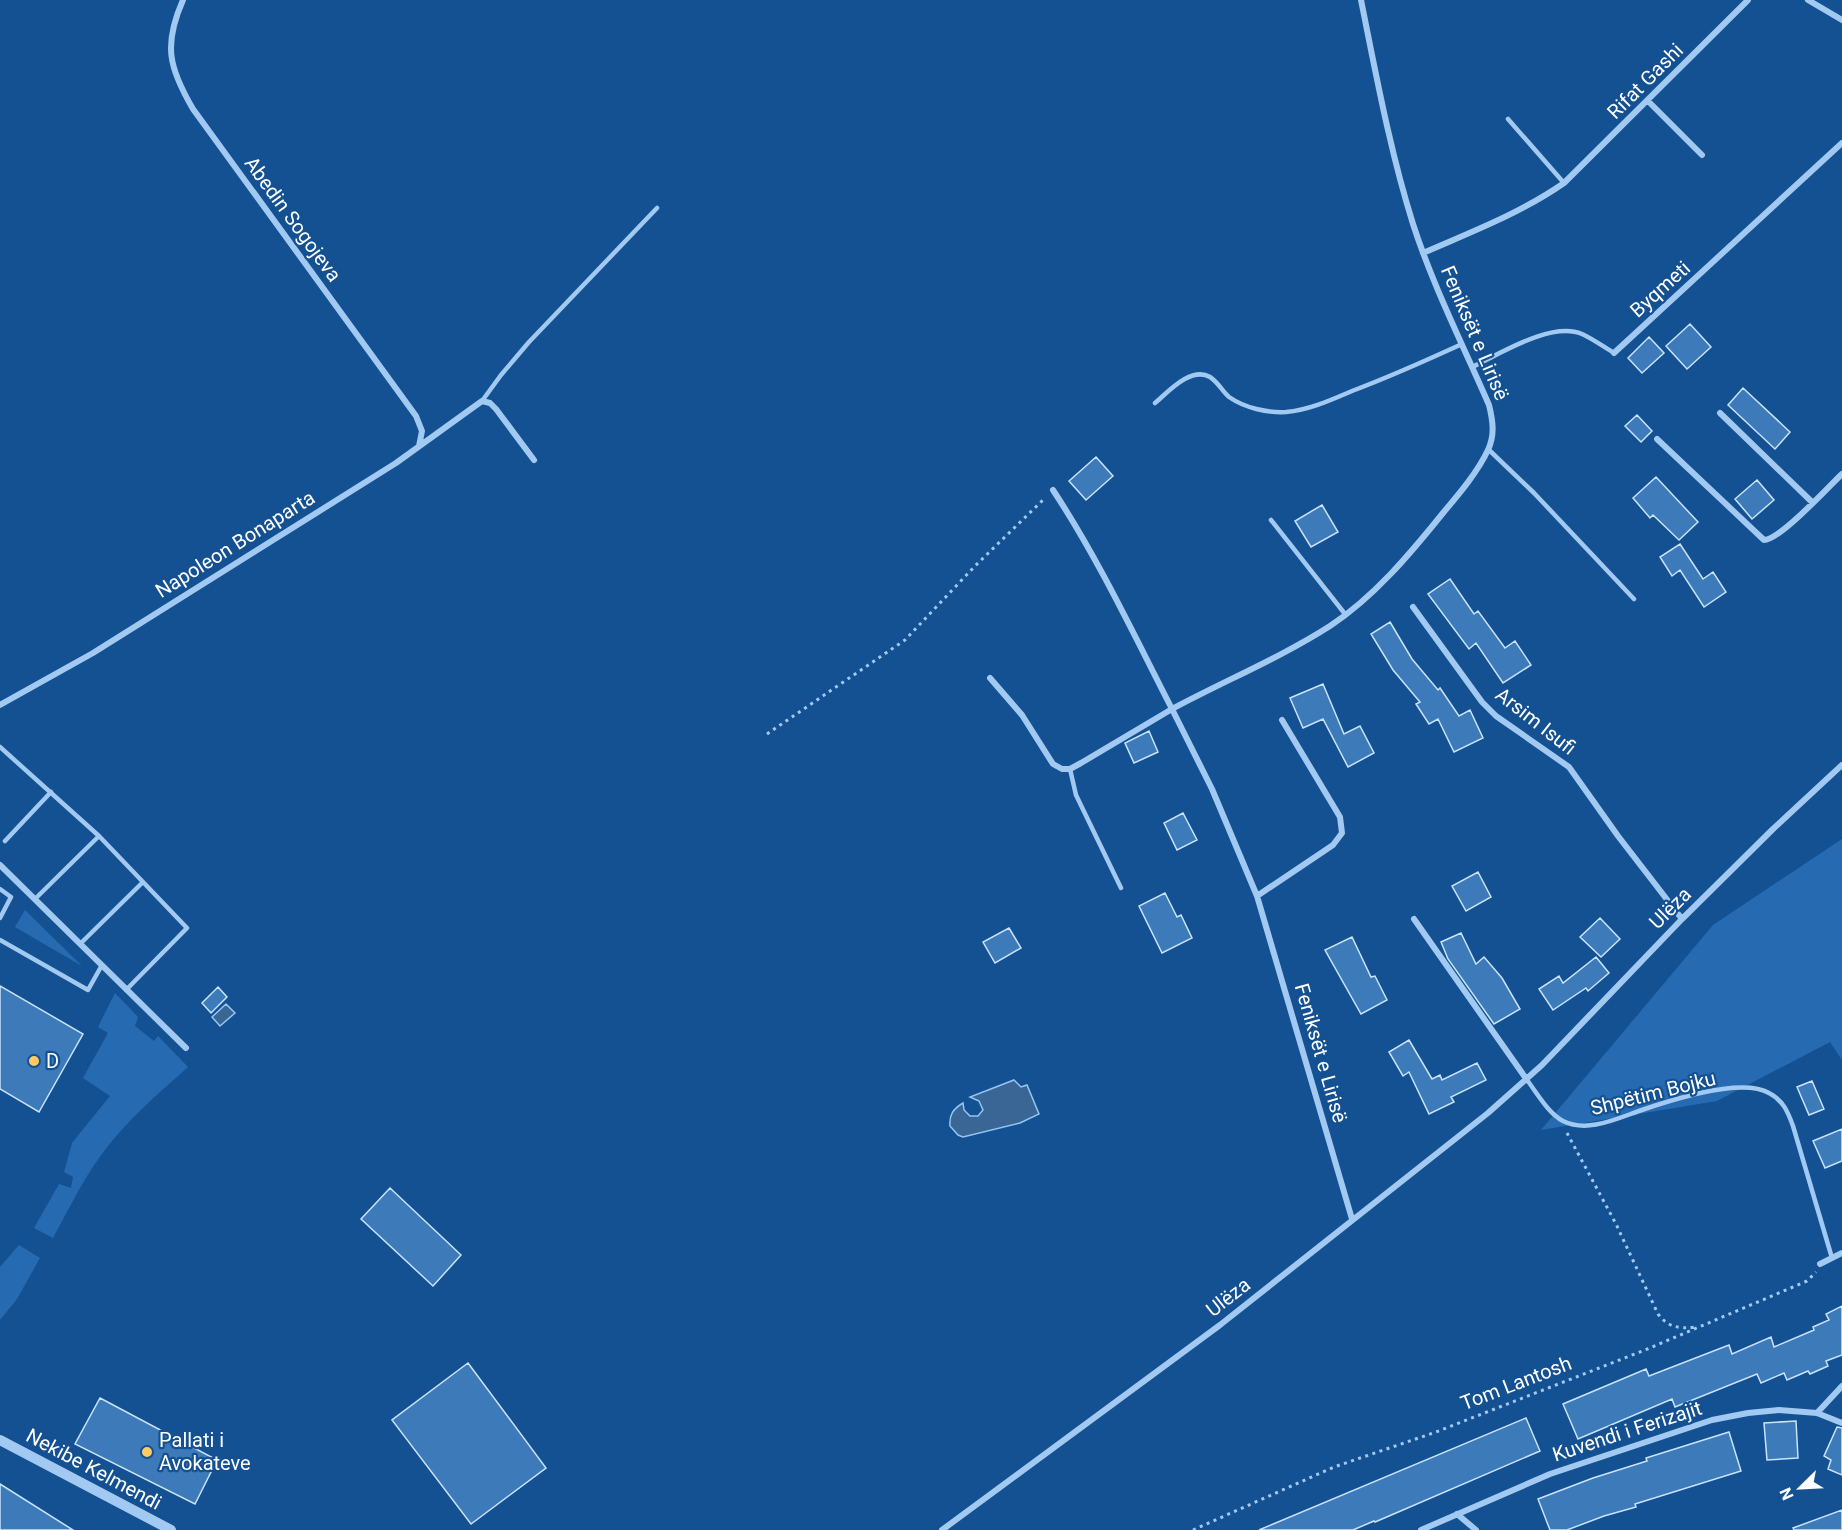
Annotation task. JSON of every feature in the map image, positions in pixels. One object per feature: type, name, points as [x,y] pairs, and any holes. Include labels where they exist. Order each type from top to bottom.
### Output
[{"type":"street","name":"Abedin Sogojeva","points":[[183,0],[174,25],[171,52],[176,77],[183,92],[200,119],[416,416],[422,431],[419,446]]},
{"type":"street","name":"Feniksët e Lirisë","points":[[1172,709],[1306,640],[1345,614],[1377,588],[1429,531],[1473,475],[1488,449],[1494,422],[1489,405],[1423,253],[1402,186],[1361,0]]},
{"type":"street","name":"Rifat Gashi","points":[[1423,253],[1515,213],[1564,183],[1748,0]]},
{"type":"street","points":[[1808,0],[1842,20]]},
{"type":"street","points":[[1648,101],[1702,155]]},
{"type":"street","name":"Byqmeti","points":[[1614,353],[1842,142]]},
{"type":"street","name":"Napoleon Bonaparta","points":[[0,705],[93,653],[396,463],[482,401]]},
{"type":"street","points":[[482,401],[490,403],[496,409],[534,460]]},
{"type":"street","points":[[1720,413],[1812,503]]},
{"type":"street","points":[[1657,439],[1764,540],[1776,536],[1842,474]]},
{"type":"street","name":"Feniksët e Lirisë","points":[[1053,490],[1103,573],[1172,709],[1212,789],[1257,896],[1352,1219]]},
{"type":"street","name":"Arsim Isufi","points":[[1413,607],[1482,702],[1496,716],[1569,767],[1618,836],[1683,919]]},
{"type":"street","points":[[990,678],[1022,715],[1053,764],[1062,770],[1070,769],[1172,709]]},
{"type":"street","points":[[1257,896],[1333,845],[1342,833],[1340,817],[1282,720]]},
{"type":"street","name":"Ulëza","points":[[942,1530],[1220,1325],[1527,1080],[1773,829],[1842,765]]},
{"type":"street","points":[[0,866],[186,1048]]},
{"type":"street","points":[[1414,919],[1527,1080]]},
{"type":"street","points":[[1820,1264],[1842,1253]]},
{"type":"street","points":[[1817,1413],[1842,1386]]},
{"type":"street","name":"Kuvendi i Ferizajit","points":[[1420,1530],[1560,1471],[1712,1420],[1779,1410],[1817,1413],[1842,1423]]},
{"type":"street","name":"Nekibe Kelmendi","points":[[0,1440],[171,1530]]},
{"type":"street","points":[[1457,1515],[1476,1530]]},
{"type":"lane","points":[[1508,119],[1564,183]]},
{"type":"lane","name":"Napoleon Bonaparta","points":[[482,401],[529,342],[657,208]]},
{"type":"lane","name":"Byqmeti","points":[[1472,367],[1551,332],[1567,331],[1581,334],[1614,353]]},
{"type":"lane","points":[[1155,403],[1185,380],[1201,375],[1208,376],[1227,395],[1241,404],[1260,410],[1306,409],[1398,373],[1462,344]]},
{"type":"lane","points":[[1488,449],[1534,493],[1634,599]]},
{"type":"lane","points":[[1271,520],[1345,614]]},
{"type":"lane","points":[[0,747],[99,836],[187,928],[126,990]]},
{"type":"lane","points":[[1070,769],[1076,795],[1121,888]]},
{"type":"lane","points":[[5,841],[51,792]]},
{"type":"lane","points":[[35,899],[99,836]]},
{"type":"lane","points":[[80,944],[143,882]]},
{"type":"lane","points":[[0,889],[11,897],[0,918]]},
{"type":"lane","points":[[0,940],[88,990],[102,965]]},
{"type":"lane","name":"Shpëtim Bojku","points":[[1527,1080],[1551,1112],[1563,1121],[1575,1125],[1608,1122],[1698,1094],[1724,1089],[1749,1088],[1767,1091],[1778,1098],[1786,1109],[1793,1126],[1832,1258]]},
{"type":"path","points":[[767,734],[905,640],[975,566],[1053,490]]},
{"type":"path","points":[[1551,1112],[1568,1135],[1591,1176],[1658,1314],[1673,1327],[1700,1326]]},
{"type":"path","name":"Tom Lantosh","points":[[1193,1530],[1334,1467],[1447,1428],[1645,1350],[1807,1281],[1815,1274],[1820,1264]]},
{"type":"shaded area","points":[[1842,839],[1842,1060],[1830,1042],[1717,1101],[1541,1130],[1713,925]]},
{"type":"shaded area","points":[[25,910],[82,966],[15,927]]},
{"type":"shaded area","points":[[115,993],[138,1017],[135,1026],[154,1041],[158,1036],[188,1067],[136,1115],[100,1156],[53,1238],[34,1228],[59,1184],[71,1188],[73,1177],[64,1172],[72,1143],[110,1096],[83,1078],[108,1033],[98,1027]]},
{"type":"shaded area","points":[[226,1004],[235,1013],[220,1026],[212,1017]]},
{"type":"shaded area","points":[[1014,1080],[1021,1087],[1027,1085],[1039,1114],[1020,1123],[963,1137],[950,1126],[952,1113],[963,1103],[964,1110],[970,1116],[978,1116],[983,1110],[979,1101],[970,1097]]},
{"type":"shaded area","points":[[19,1245],[40,1258],[17,1299],[0,1320],[0,1267]]},
{"type":"building","points":[[1690,324],[1711,347],[1687,369],[1666,346]]},
{"type":"building","points":[[1649,337],[1664,353],[1642,373],[1628,358]]},
{"type":"building","points":[[1743,388],[1790,432],[1775,449],[1728,405]]},
{"type":"building","points":[[1637,415],[1652,431],[1641,442],[1625,426]]},
{"type":"building","points":[[1096,457],[1113,476],[1086,500],[1069,481]]},
{"type":"building","points":[[1656,477],[1698,522],[1679,540],[1653,515],[1650,518],[1633,498]]},
{"type":"building","points":[[1757,480],[1774,500],[1752,519],[1735,499]]},
{"type":"building","points":[[1322,505],[1338,532],[1311,547],[1295,521]]},
{"type":"building","points":[[1680,544],[1703,579],[1713,572],[1726,592],[1704,607],[1680,570],[1672,576],[1660,557]]},
{"type":"building","points":[[1450,579],[1474,614],[1478,611],[1505,648],[1515,641],[1531,665],[1503,683],[1476,643],[1469,649],[1428,594]]},
{"type":"building","points":[[1390,622],[1412,659],[1438,690],[1440,688],[1459,716],[1470,710],[1483,738],[1454,752],[1438,719],[1429,724],[1416,704],[1420,702],[1393,670],[1371,634]]},
{"type":"building","points":[[1323,684],[1344,734],[1360,726],[1374,753],[1348,767],[1323,719],[1303,728],[1290,698]]},
{"type":"building","points":[[1149,731],[1158,752],[1134,763],[1125,743]]},
{"type":"building","points":[[1183,813],[1197,840],[1177,850],[1164,823]]},
{"type":"building","points":[[1478,872],[1491,897],[1466,911],[1452,886]]},
{"type":"building","points":[[1165,893],[1177,917],[1181,915],[1192,938],[1162,953],[1139,906]]},
{"type":"building","points":[[1600,918],[1620,939],[1601,957],[1580,937]]},
{"type":"building","points":[[1009,928],[1021,948],[995,963],[983,942]]},
{"type":"building","points":[[1461,933],[1476,964],[1484,957],[1502,978],[1520,1009],[1494,1024],[1448,959],[1441,942]]},
{"type":"building","points":[[1352,937],[1371,977],[1375,976],[1387,1000],[1361,1014],[1325,950]]},
{"type":"building","points":[[1596,957],[1609,973],[1588,991],[1586,988],[1553,1010],[1539,989],[1559,976],[1563,983]]},
{"type":"building","name":"D","points":[[0,986],[83,1034],[39,1112],[0,1089]]},
{"type":"building","points":[[218,987],[227,997],[211,1013],[202,1003]]},
{"type":"building","points":[[1409,1040],[1432,1079],[1440,1075],[1442,1080],[1477,1063],[1486,1080],[1451,1097],[1454,1102],[1429,1114],[1409,1072],[1403,1076],[1389,1052]]},
{"type":"building","points":[[1812,1081],[1824,1109],[1809,1115],[1797,1087]]},
{"type":"building","points":[[1842,1129],[1842,1161],[1825,1168],[1813,1141]]},
{"type":"building","points":[[390,1188],[461,1255],[433,1286],[361,1219]]},
{"type":"building","points":[[1842,1306],[1842,1355],[1826,1361],[1828,1366],[1810,1374],[1808,1371],[1787,1380],[1784,1373],[1761,1383],[1757,1374],[1675,1407],[1672,1399],[1578,1439],[1563,1404],[1646,1369],[1649,1376],[1729,1345],[1732,1354],[1771,1337],[1774,1347],[1814,1330],[1813,1327],[1829,1320],[1826,1314]]},
{"type":"building","points":[[468,1363],[546,1468],[471,1524],[392,1420]]},
{"type":"building","name":"Pallati i Avokateve","points":[[100,1398],[217,1460],[195,1504],[75,1444]]},
{"type":"building","points":[[1526,1418],[1540,1451],[1375,1522],[1353,1530],[1259,1530]]},
{"type":"building","points":[[1796,1421],[1798,1458],[1767,1460],[1764,1423]]},
{"type":"building","points":[[1837,1427],[1842,1428],[1842,1475],[1828,1469],[1831,1460],[1824,1456]]},
{"type":"building","points":[[1729,1432],[1741,1471],[1635,1504],[1636,1507],[1567,1530],[1550,1530],[1538,1499],[1647,1461],[1646,1458]]},
{"type":"building","points":[[0,1484],[73,1530],[0,1530]]},
{"type":"building","points":[[1842,1510],[1842,1530],[1794,1530],[1793,1528]]},
{"type":"place","name":"D","points":[[34,1061]]},
{"type":"place","name":"Pallati i Avokateve","points":[[147,1452]]}]
